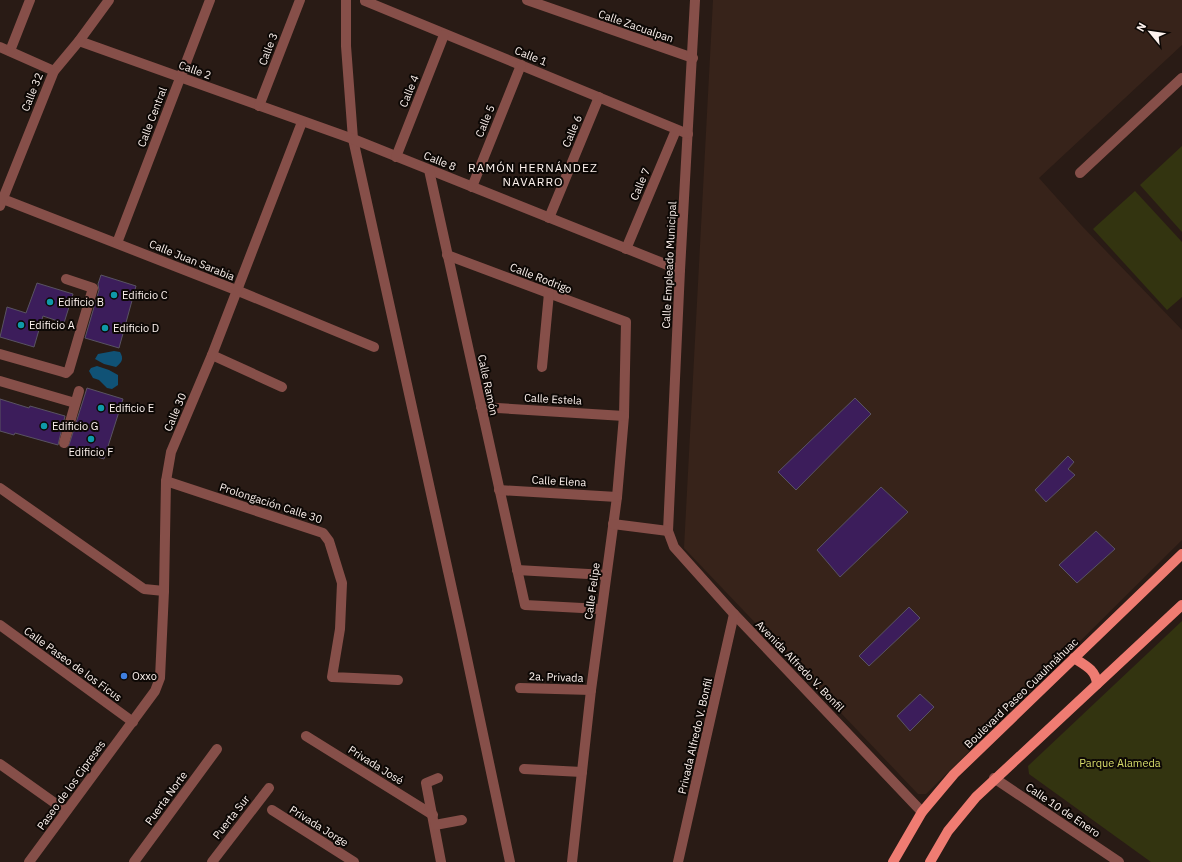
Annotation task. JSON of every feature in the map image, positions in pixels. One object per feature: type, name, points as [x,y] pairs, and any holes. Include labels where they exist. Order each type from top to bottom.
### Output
[{"type":"main road","name":"Boulevard Paseo Cuauhnáhuac","points":[[893,862],[922,812],[954,774],[1182,554]]},
{"type":"main road","points":[[930,862],[948,831],[994,778],[1182,605]]},
{"type":"main road","points":[[1074,658],[1092,670],[1097,677],[1097,684]]},
{"type":"street","points":[[10,51],[30,0]]},
{"type":"street","name":"Calle 32","points":[[1,201],[54,71],[79,41],[109,0]]},
{"type":"street","name":"Calle Central","points":[[117,243],[210,0]]},
{"type":"street","name":"Calle 3","points":[[259,106],[300,0]]},
{"type":"street","points":[[346,0],[346,46],[350,80],[353,139],[461,630],[510,862]]},
{"type":"street","name":"Calle Empleado Municipal","points":[[668,531],[680,270],[693,58],[695,0]]},
{"type":"street","name":"Calle 1","points":[[365,1],[444,35],[688,134]]},
{"type":"street","name":"Calle Zacualpan","points":[[534,1],[693,58]]},
{"type":"street","name":"Calle 4","points":[[396,157],[444,35]]},
{"type":"street","name":"Calle 2","points":[[79,41],[302,122]]},
{"type":"street","points":[[0,48],[54,71]]},
{"type":"street","name":"Calle 5","points":[[472,187],[521,65]]},
{"type":"street","points":[[1080,173],[1182,78]]},
{"type":"street","name":"Calle 6","points":[[549,218],[599,97]]},
{"type":"street","name":"Calle 8","points":[[302,122],[353,139],[680,270]]},
{"type":"street","name":"Calle 30","points":[[132,722],[155,691],[160,678],[164,592],[166,481],[171,452],[212,355],[302,122]]},
{"type":"street","name":"Calle 7","points":[[626,249],[676,130]]},
{"type":"street","name":"Calle Ramón","points":[[429,170],[524,605],[602,609]]},
{"type":"street","name":"Calle Juan Sarabia","points":[[1,201],[117,243],[374,347]]},
{"type":"street","name":"Calle Rodrigo","points":[[448,255],[626,322]]},
{"type":"street","points":[[0,354],[66,373],[69,370],[93,288],[66,279]]},
{"type":"street","points":[[542,367],[549,294]]},
{"type":"street","name":"Calle Felipe","points":[[572,862],[591,690],[617,497],[624,416],[626,322]]},
{"type":"street","points":[[212,355],[282,386]]},
{"type":"street","points":[[0,381],[75,403]]},
{"type":"street","points":[[64,443],[79,391]]},
{"type":"street","name":"Calle Estela","points":[[481,407],[624,416]]},
{"type":"street","name":"Prolongación Calle 30","points":[[166,481],[323,533],[329,541],[342,582],[340,629],[332,677],[398,680]]},
{"type":"street","points":[[0,488],[144,589],[164,592]]},
{"type":"street","name":"Calle Elena","points":[[499,490],[617,497]]},
{"type":"street","points":[[613,524],[668,531]]},
{"type":"street","name":"Avenida Alfredo V. Bonfil","points":[[668,531],[674,547],[734,614],[922,812]]},
{"type":"street","points":[[517,570],[606,575]]},
{"type":"street","name":"Privada Alfredo V. Bonfil","points":[[678,862],[734,614]]},
{"type":"street","name":"Calle Paseo de los Ficus","points":[[0,625],[132,722]]},
{"type":"street","name":"2a. Privada","points":[[520,688],[591,690]]},
{"type":"street","name":"Paseo de los Cipreses","points":[[33,861],[66,812],[132,722]]},
{"type":"street","name":"Privada José","points":[[306,736],[434,820]]},
{"type":"street","name":"Puerta Norte","points":[[134,862],[217,749]]},
{"type":"street","points":[[0,764],[66,812]]},
{"type":"street","points":[[524,769],[582,772]]},
{"type":"street","points":[[438,778],[426,783],[441,862]]},
{"type":"street","name":"Calle 10 de Enero","points":[[994,778],[1119,862]]},
{"type":"street","name":"Puerta Sur","points":[[212,862],[269,788]]},
{"type":"street","name":"Privada Jorge","points":[[272,810],[354,862]]},
{"type":"street","points":[[434,820],[462,820]]},
{"type":"shaded area","points":[[713,0],[1182,0],[1182,45],[1039,178],[1081,225],[1182,330],[1182,540],[926,794],[918,794],[684,548]]},
{"type":"green space","points":[[1182,146],[1182,232],[1140,185]]},
{"type":"green space","points":[[1135,191],[1182,242],[1182,297],[1167,310],[1093,229]]},
{"type":"green space","name":"Parque Alameda","points":[[1182,621],[1182,862],[1151,862],[1029,774],[1028,766]]},
{"type":"water","points":[[114,351],[120,352],[122,357],[121,362],[116,367],[104,364],[95,359],[98,354]]},
{"type":"water","points":[[97,366],[118,375],[118,385],[112,389],[107,388],[99,380],[93,378],[89,371],[91,368]]},
{"type":"building","points":[[101,275],[136,286],[119,348],[85,338],[99,290],[98,284]]},
{"type":"building","points":[[37,283],[73,294],[64,323],[43,316],[34,347],[0,337],[7,307],[26,313]]},
{"type":"building","points":[[87,388],[123,399],[104,459],[68,448]]},
{"type":"building","points":[[855,398],[871,414],[796,490],[778,472]]},
{"type":"building","points":[[0,399],[29,408],[30,406],[65,416],[58,445],[15,433],[14,435],[0,431]]},
{"type":"building","points":[[1068,456],[1074,462],[1068,469],[1075,475],[1046,502],[1035,490]]},
{"type":"building","points":[[881,487],[908,512],[840,577],[817,550]]},
{"type":"building","points":[[1096,531],[1115,549],[1077,583],[1059,565]]},
{"type":"building","points":[[909,607],[920,618],[869,666],[859,656]]},
{"type":"building","points":[[920,694],[934,707],[910,731],[897,716]]},
{"type":"place","name":"Edificio C","points":[[114,295]]},
{"type":"place","name":"Edificio B","points":[[50,302]]},
{"type":"place","name":"Edificio A","points":[[21,325]]},
{"type":"place","name":"Edificio D","points":[[105,328]]},
{"type":"place","name":"Edificio E","points":[[101,408]]},
{"type":"place","name":"Edificio G","points":[[44,426]]},
{"type":"place","name":"Edificio F","points":[[91,439]]},
{"type":"place","name":"Oxxo","points":[[124,676]]},
{"type":"district","name":"RAMÓN HERNÁNDEZ NAVARRO","points":[[533,174]]}]
